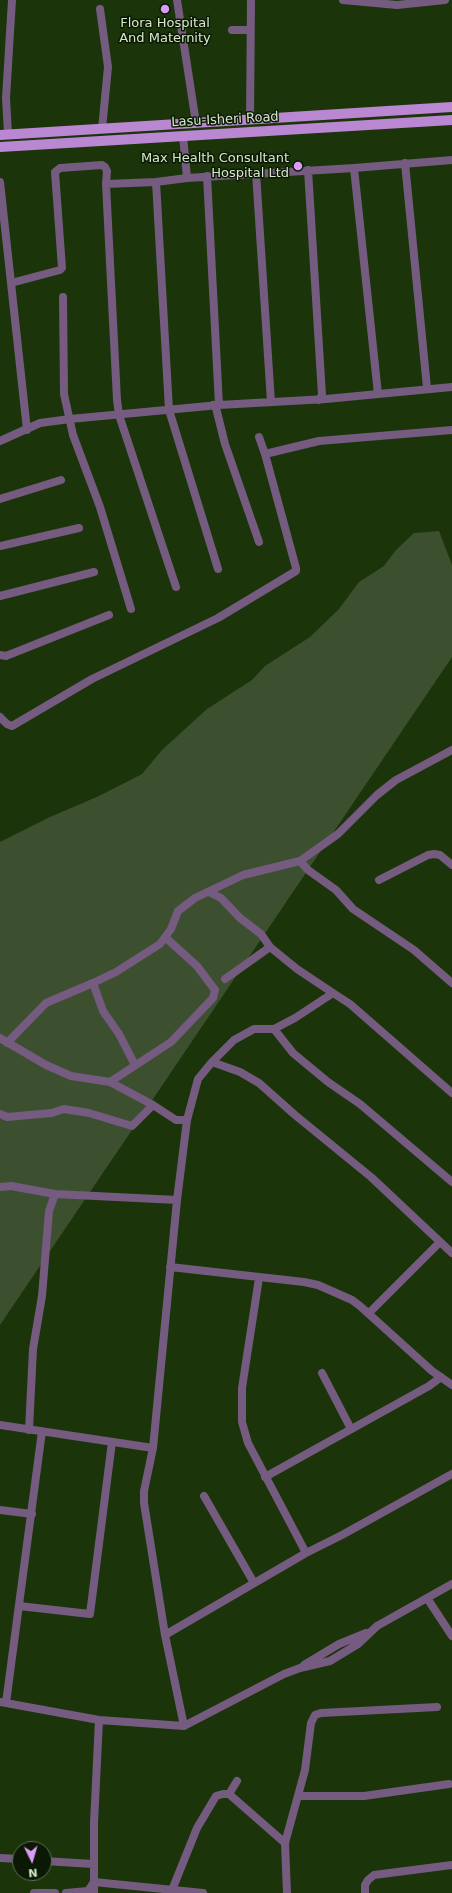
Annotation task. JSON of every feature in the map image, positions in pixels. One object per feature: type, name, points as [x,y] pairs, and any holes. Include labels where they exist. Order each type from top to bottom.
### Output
[{"type":"main road","name":"Lasu-Isheri Road","points":[[4,134],[452,108]]},
{"type":"main road","points":[[343,115],[344,126]]},
{"type":"main road","name":"Lasu-Isheri Road","points":[[0,147],[452,120]]},
{"type":"main road","points":[[61,131],[61,144]]},
{"type":"street","points":[[4,134],[12,0]]},
{"type":"street","points":[[177,0],[196,123]]},
{"type":"street","points":[[250,120],[251,0]]},
{"type":"street","points":[[343,0],[397,5],[445,0]]},
{"type":"street","points":[[100,9],[108,67],[102,129]]},
{"type":"street","points":[[232,30],[250,30]]},
{"type":"street","points":[[183,136],[187,178]]},
{"type":"street","points":[[106,184],[156,182],[207,176],[354,168],[452,160]]},
{"type":"street","points":[[405,163],[427,388]]},
{"type":"street","points":[[11,283],[60,270],[62,268],[57,169],[102,165],[106,167],[117,400],[119,415],[176,587]]},
{"type":"street","points":[[354,168],[378,394]]},
{"type":"street","points":[[308,170],[322,395],[319,400]]},
{"type":"street","points":[[256,173],[271,402]]},
{"type":"street","points":[[207,176],[216,408],[225,444],[259,542]]},
{"type":"street","points":[[0,182],[27,430]]},
{"type":"street","points":[[156,182],[168,410],[218,569]]},
{"type":"street","points":[[64,297],[64,394],[74,435],[100,507],[131,609]]},
{"type":"street","points":[[0,441],[40,423],[70,419],[216,405],[319,400],[427,388],[452,387]]},
{"type":"street","points":[[265,454],[319,441],[452,430]]},
{"type":"street","points":[[0,717],[7,724],[12,726],[92,679],[218,618],[296,571],[259,436]]},
{"type":"street","points":[[0,499],[61,480]]},
{"type":"street","points":[[0,546],[78,528]]},
{"type":"street","points":[[0,596],[94,572]]},
{"type":"street","points":[[0,655],[6,656],[108,614]]},
{"type":"street","points":[[7,1043],[46,1003],[116,972],[160,944],[166,938],[178,911],[195,898],[243,875],[300,861],[338,834],[377,795],[396,780],[452,750]]},
{"type":"street","points":[[378,880],[428,855],[440,855],[452,865]]},
{"type":"street","points":[[300,861],[308,870],[336,890],[353,908],[414,950],[452,983]]},
{"type":"street","points":[[209,892],[221,898],[240,918],[261,934],[270,947],[297,969],[350,1004],[452,1093]]},
{"type":"street","points":[[110,1082],[171,1042],[213,998],[215,990],[197,966],[166,938]]},
{"type":"street","points":[[225,978],[270,947]]},
{"type":"street","points":[[93,983],[103,1011],[119,1034],[135,1065]]},
{"type":"street","points":[[184,1726],[165,1635],[144,1503],[144,1491],[153,1448],[170,1267],[187,1120],[198,1079],[212,1062],[234,1040],[254,1029],[274,1029],[295,1018],[332,993]]},
{"type":"street","points":[[274,1029],[293,1053],[328,1082],[360,1104],[452,1182]]},
{"type":"street","points":[[0,1038],[64,1074],[78,1078],[110,1082],[153,1105],[176,1120],[187,1120]]},
{"type":"street","points":[[212,1062],[240,1072],[259,1082],[295,1115],[381,1186],[452,1253]]},
{"type":"street","points":[[0,1114],[14,1116],[52,1113],[64,1109],[89,1113],[132,1126],[153,1105]]},
{"type":"street","points":[[0,1187],[11,1186],[55,1194],[177,1200]]},
{"type":"street","points":[[29,1430],[33,1349],[42,1296],[49,1211],[55,1194]]},
{"type":"street","points":[[369,1313],[440,1242]]},
{"type":"street","points":[[170,1267],[304,1282],[318,1285],[352,1300],[369,1313],[432,1371],[452,1385]]},
{"type":"street","points":[[259,1278],[242,1388],[242,1422],[248,1443],[306,1553]]},
{"type":"street","points":[[322,1373],[351,1428]]},
{"type":"street","points":[[265,1477],[429,1386],[441,1377]]},
{"type":"street","points":[[0,1425],[153,1448]]},
{"type":"street","points":[[42,1431],[19,1606],[3,1703],[99,1720],[184,1726],[284,1674],[300,1668],[330,1661],[358,1644],[376,1626],[452,1584]]},
{"type":"street","points":[[19,1606],[90,1614],[112,1442]]},
{"type":"street","points":[[165,1635],[306,1553],[342,1535],[452,1474]]},
{"type":"street","points":[[204,1496],[254,1583]]},
{"type":"street","points":[[0,1510],[32,1514]]},
{"type":"street","points":[[427,1598],[452,1636]]},
{"type":"street","points":[[287,1893],[285,1843],[305,1770],[312,1719],[315,1715],[321,1713],[437,1707]]},
{"type":"street","points":[[94,1893],[93,1864],[99,1720]]},
{"type":"street","points":[[229,1794],[237,1781]]},
{"type":"street","points":[[298,1796],[364,1796],[449,1784]]},
{"type":"street","points":[[172,1890],[197,1828],[216,1796],[229,1794],[285,1843]]},
{"type":"street","points":[[0,1858],[12,1859]]},
{"type":"street","points":[[52,1861],[93,1864]]},
{"type":"street","points":[[365,1893],[365,1886],[368,1880],[374,1875],[452,1865]]},
{"type":"street","points":[[94,1882],[203,1893]]},
{"type":"street","points":[[66,1893],[88,1891],[94,1882]]},
{"type":"street","points":[[34,1893],[56,1893]]},
{"type":"green space","points":[[439,531],[452,565],[452,657],[0,1325],[0,842],[50,817],[99,796],[142,774],[162,750],[207,709],[252,680],[265,666],[310,637],[339,609],[359,582],[384,566],[396,550],[414,533]]},
{"type":"place","name":"Flora Hospital And Maternity","points":[[165,9]]},
{"type":"place","name":"Max Health Consultant Hospital Ltd","points":[[298,166]]}]
